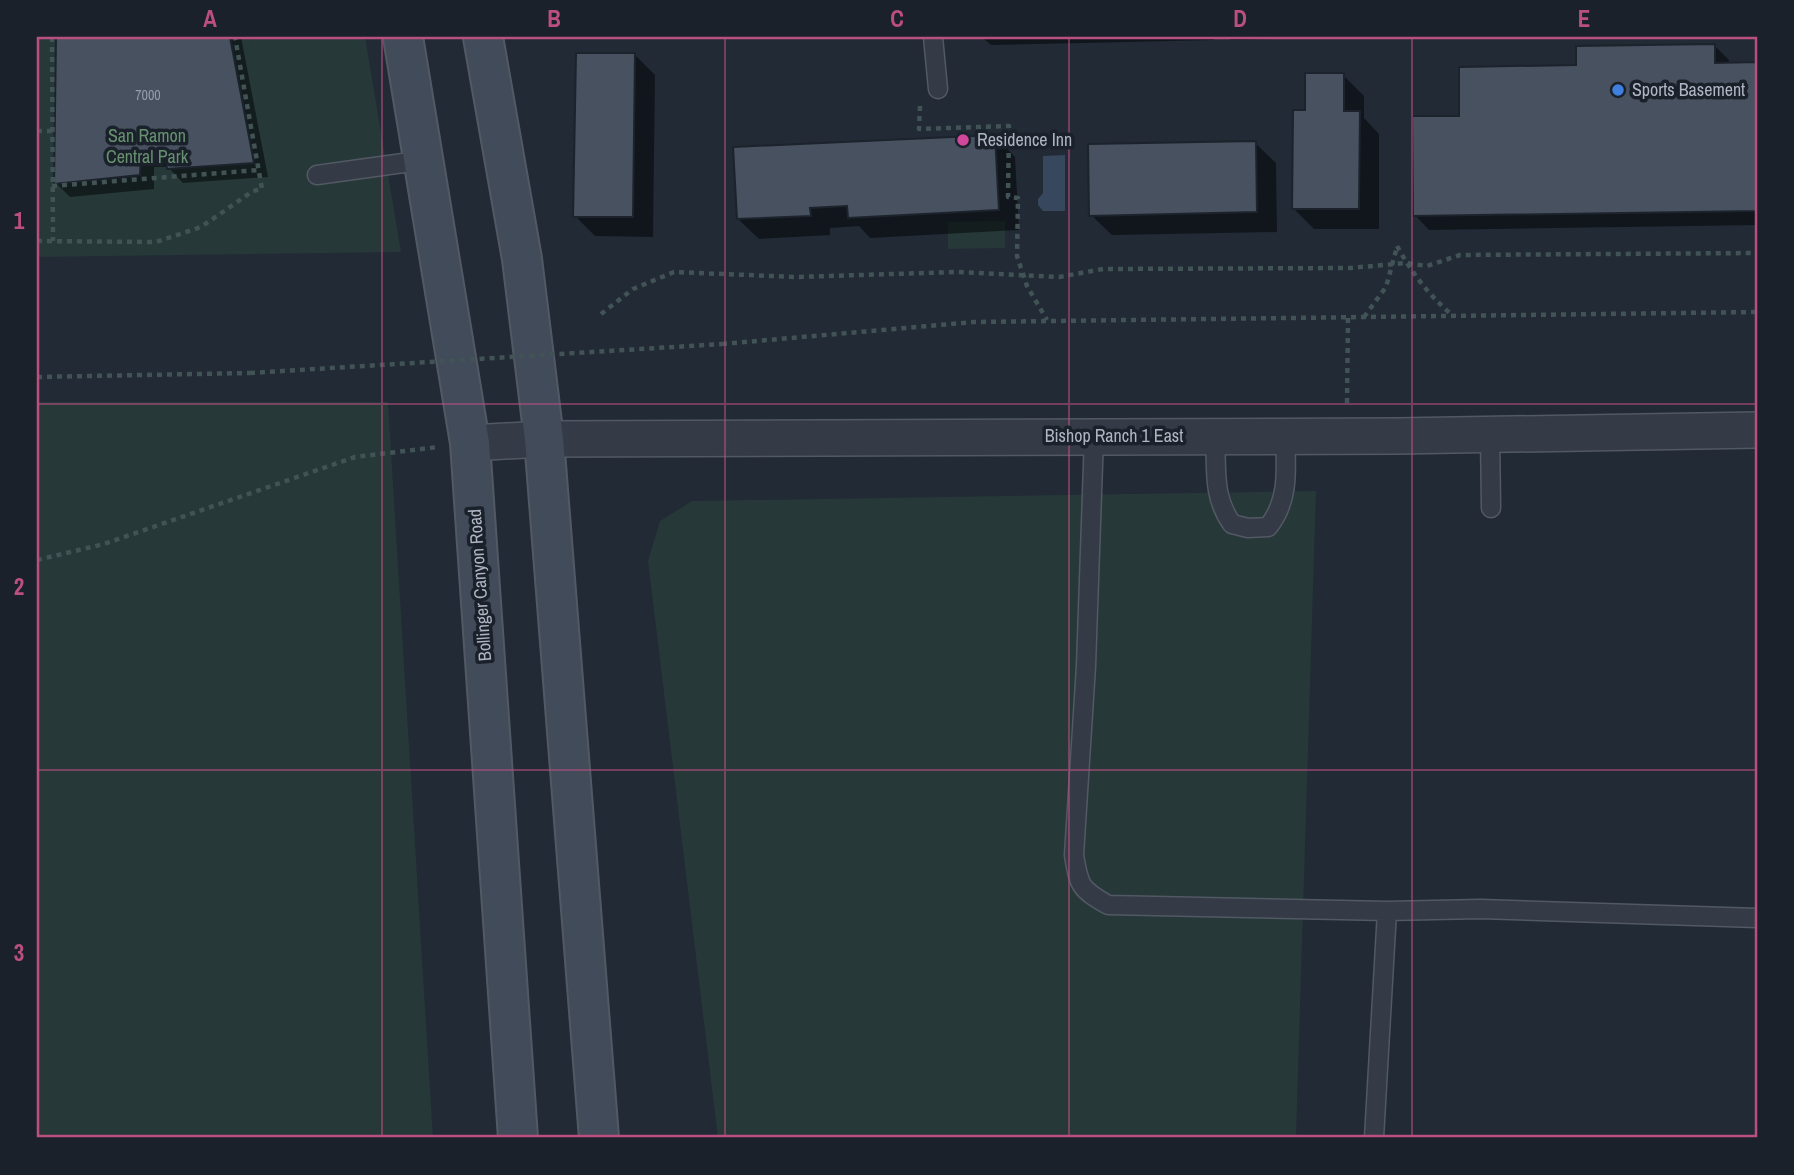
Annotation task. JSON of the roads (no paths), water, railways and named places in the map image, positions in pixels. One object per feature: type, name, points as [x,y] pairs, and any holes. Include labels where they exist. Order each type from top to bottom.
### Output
[{"type":"main road","name":"Bollinger Canyon Road","points":[[403,37],[470,443],[518,1138]]},
{"type":"main road","points":[[483,37],[522,258],[544,439],[600,1138]]},
{"type":"street","name":"Bishop Ranch 1 East","points":[[470,443],[544,439],[1757,430]]},
{"type":"lane","points":[[933,37],[937,89]]},
{"type":"lane","points":[[317,175],[425,160]]},
{"type":"lane","points":[[1490,434],[1491,508]]},
{"type":"lane","points":[[1215,436],[1217,494],[1222,510],[1232,524],[1248,528],[1268,527],[1279,514],[1284,500],[1286,435]]},
{"type":"lane","points":[[1094,436],[1086,666],[1074,855],[1078,879],[1087,893],[1108,905],[1387,911],[1481,909],[1757,918]]},
{"type":"lane","points":[[1374,1138],[1387,911]]},
{"type":"water","points":[[1065,155],[1065,211],[1043,211],[1038,205],[1038,199],[1043,193],[1043,156]]},
{"type":"place","name":"Sports Basement","points":[[1618,90]]},
{"type":"place","name":"Residence Inn","points":[[963,140]]},
{"type":"park label","name":"San Ramon Central Park","points":[[147,146]]}]
